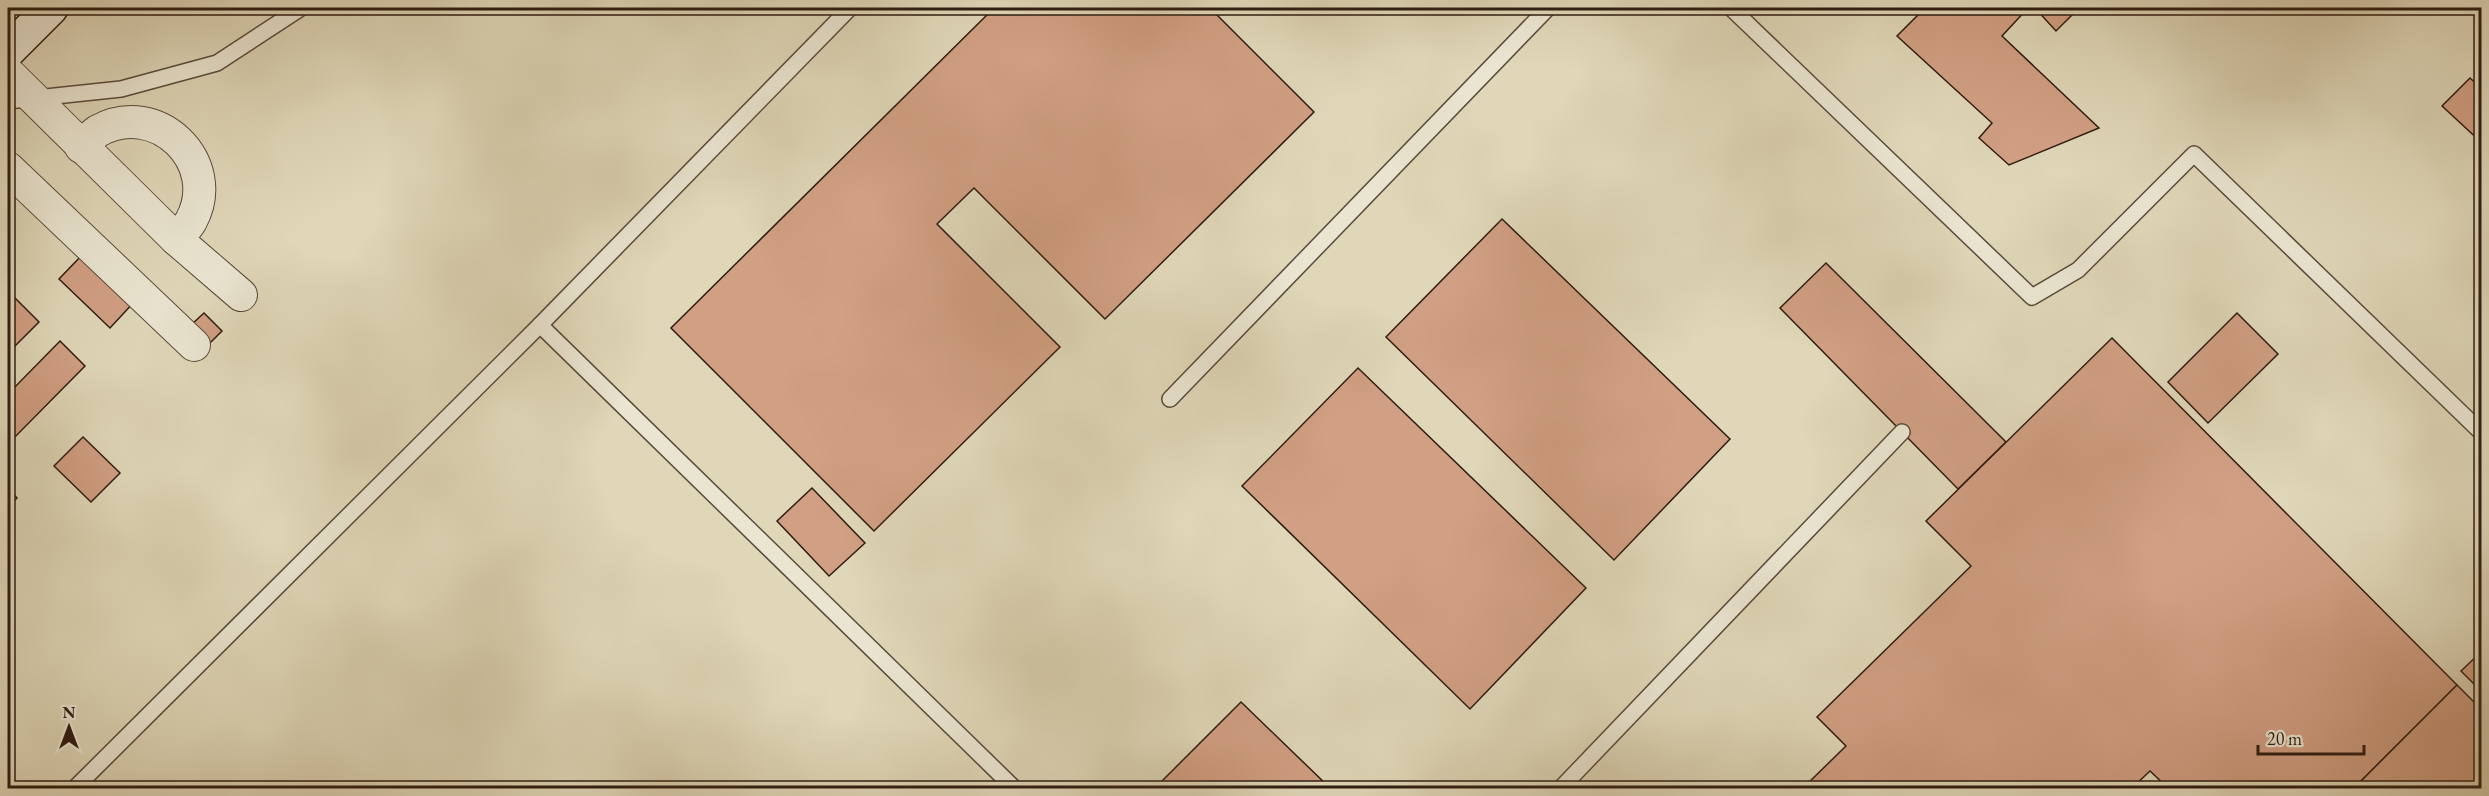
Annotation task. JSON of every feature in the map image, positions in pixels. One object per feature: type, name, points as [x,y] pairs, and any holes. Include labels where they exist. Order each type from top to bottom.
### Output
[{"type":"main road","points":[[8,51],[51,8]]},
{"type":"street","points":[[8,73],[20,99],[81,147],[176,239],[242,295]]},
{"type":"street","points":[[81,147],[97,132],[118,123],[140,122],[161,128],[180,141],[193,158],[199,180],[198,202],[190,222],[176,239]]},
{"type":"street","points":[[8,168],[194,345]]},
{"type":"lane","points":[[20,99],[121,88],[217,63],[301,8]]},
{"type":"lane","points":[[75,789],[540,325],[850,8]]},
{"type":"lane","points":[[1170,399],[1548,8]]},
{"type":"lane","points":[[1731,8],[2032,297],[2078,270],[2194,154],[2481,433]]},
{"type":"lane","points":[[540,325],[1014,789]]},
{"type":"lane","points":[[1562,789],[1902,432]]},
{"type":"building","points":[[8,8],[21,8],[8,22]]},
{"type":"building","points":[[994,8],[1210,8],[1314,112],[1105,319],[974,188],[937,224],[1060,347],[874,531],[671,328]]},
{"type":"building","points":[[1925,8],[2028,8],[2002,36],[2099,128],[2009,165],[1979,138],[1992,123],[1897,36]]},
{"type":"building","points":[[2035,8],[2079,8],[2056,31]]},
{"type":"building","points":[[2470,78],[2482,89],[2482,143],[2442,106]]},
{"type":"building","points":[[1502,219],[1730,439],[1614,560],[1386,337]]},
{"type":"building","points":[[84,253],[135,301],[110,328],[59,279]]},
{"type":"building","points":[[1826,263],[2006,442],[1958,489],[1780,308]]},
{"type":"building","points":[[14,297],[39,322],[8,353],[8,304]]},
{"type":"building","points":[[204,313],[222,331],[209,344],[191,325]]},
{"type":"building","points":[[2237,313],[2278,354],[2208,423],[2168,382]]},
{"type":"building","points":[[2112,338],[2457,685],[2354,788],[2168,788],[2150,771],[2132,788],[1803,788],[1846,746],[1817,717],[1971,566],[1926,521]]},
{"type":"building","points":[[60,341],[85,366],[8,444],[8,394]]},
{"type":"building","points":[[1358,368],[1586,588],[1470,709],[1242,486]]},
{"type":"building","points":[[83,437],[120,473],[91,502],[54,466]]},
{"type":"building","points":[[8,488],[17,498],[8,507]]},
{"type":"building","points":[[812,488],[865,543],[829,576],[777,521]]},
{"type":"building","points":[[2482,651],[2482,692],[2461,671]]},
{"type":"building","points":[[2457,685],[2482,710],[2482,788],[2354,788]]},
{"type":"building","points":[[1241,702],[1330,788],[1155,788]]}]
